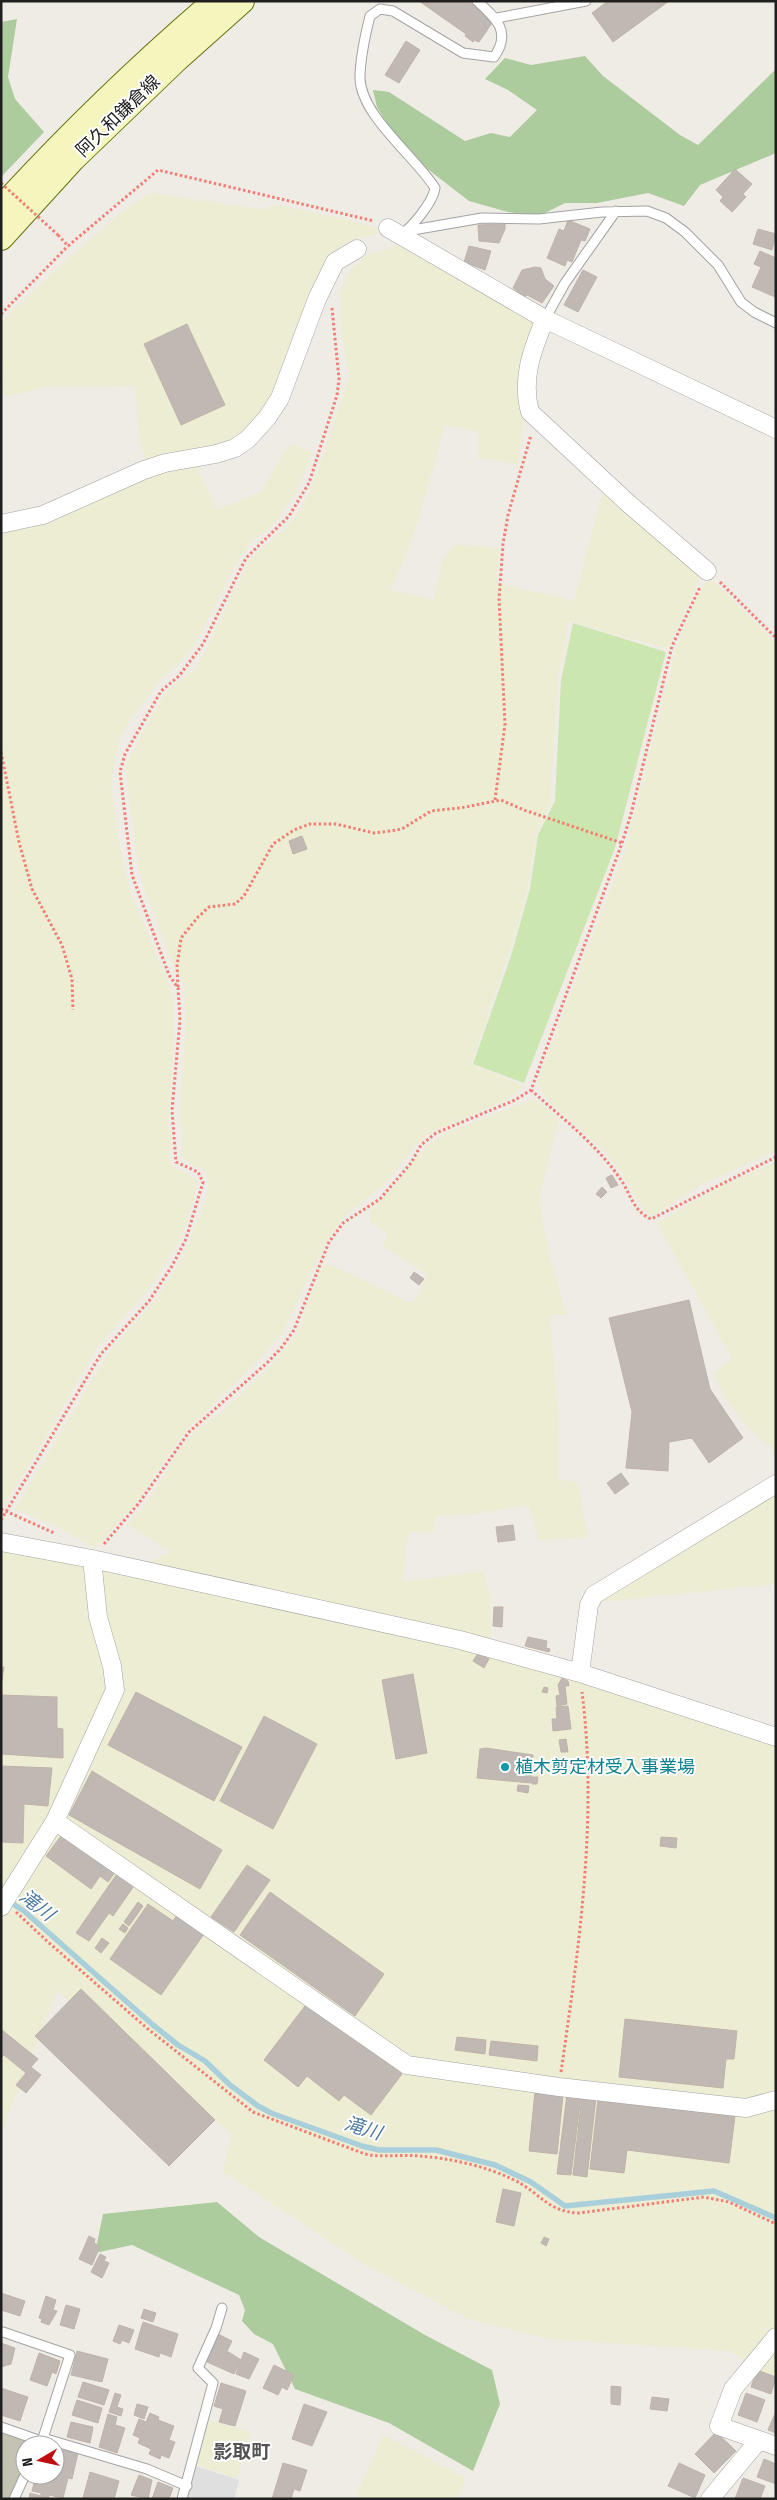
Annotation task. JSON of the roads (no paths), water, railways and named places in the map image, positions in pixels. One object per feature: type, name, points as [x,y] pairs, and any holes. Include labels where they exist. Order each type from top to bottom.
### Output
[{"type":"main road","name":"阿久和鎌倉線","points":[[1,208],[58,145],[166,43],[215,1]]},
{"type":"main road","name":"阿久和鎌倉線","points":[[1,238],[73,159],[177,59],[242,1]]},
{"type":"street","points":[[398,231],[545,319],[776,429]]},
{"type":"street","points":[[1,524],[43,515],[144,470],[165,463],[216,454],[235,448],[248,439],[267,418],[280,398],[317,299],[335,262],[357,249]]},
{"type":"street","points":[[545,319],[532,352],[526,376],[526,398],[530,412],[621,498],[708,571]]},
{"type":"street","points":[[580,1673],[588,1605],[594,1595],[776,1484]]},
{"type":"street","points":[[1,1542],[92,1559],[460,1640],[580,1673],[776,1737]]},
{"type":"street","points":[[6,1899],[55,1821],[115,1690],[112,1666],[98,1617],[92,1559]]},
{"type":"street","points":[[55,1821],[407,2065],[559,2087],[746,2108],[776,2100]]},
{"type":"street","points":[[710,2499],[768,2443],[720,2426],[733,2389],[776,2337]]},
{"type":"lane","points":[[398,231],[433,199],[435,188],[424,171],[375,115],[365,99],[360,78],[370,16],[380,9],[393,11],[463,53],[494,57],[501,48],[502,34],[497,18],[477,1]]},
{"type":"lane","points":[[497,18],[586,1]]},
{"type":"lane","points":[[398,231],[482,218],[539,219],[616,210],[647,211],[666,218],[685,232],[718,265],[741,302],[754,312],[776,323]]},
{"type":"lane","points":[[545,319],[565,283],[616,210]]},
{"type":"lane","points":[[182,2499],[213,2383],[198,2368],[216,2328],[222,2308]]},
{"type":"lane","points":[[3,2332],[70,2356],[43,2435]]},
{"type":"lane","points":[[1,2428],[23,2435]]},
{"type":"lane","points":[[65,2447],[147,2469],[187,2486]]},
{"type":"lane","points":[[14,2499],[20,2485]]},
{"type":"waterway","name":"滝川","points":[[7,1900],[24,1911],[153,2025],[178,2045],[205,2061],[230,2085],[258,2106],[271,2113],[362,2146],[379,2150],[436,2150],[495,2165],[531,2182],[565,2206],[714,2191],[776,2218]]},
{"type":"place","name":"植木剪定材受入事業場","points":[[505,1767]]},
{"type":"district","name":"影取町","points":[[242,2451]]}]
